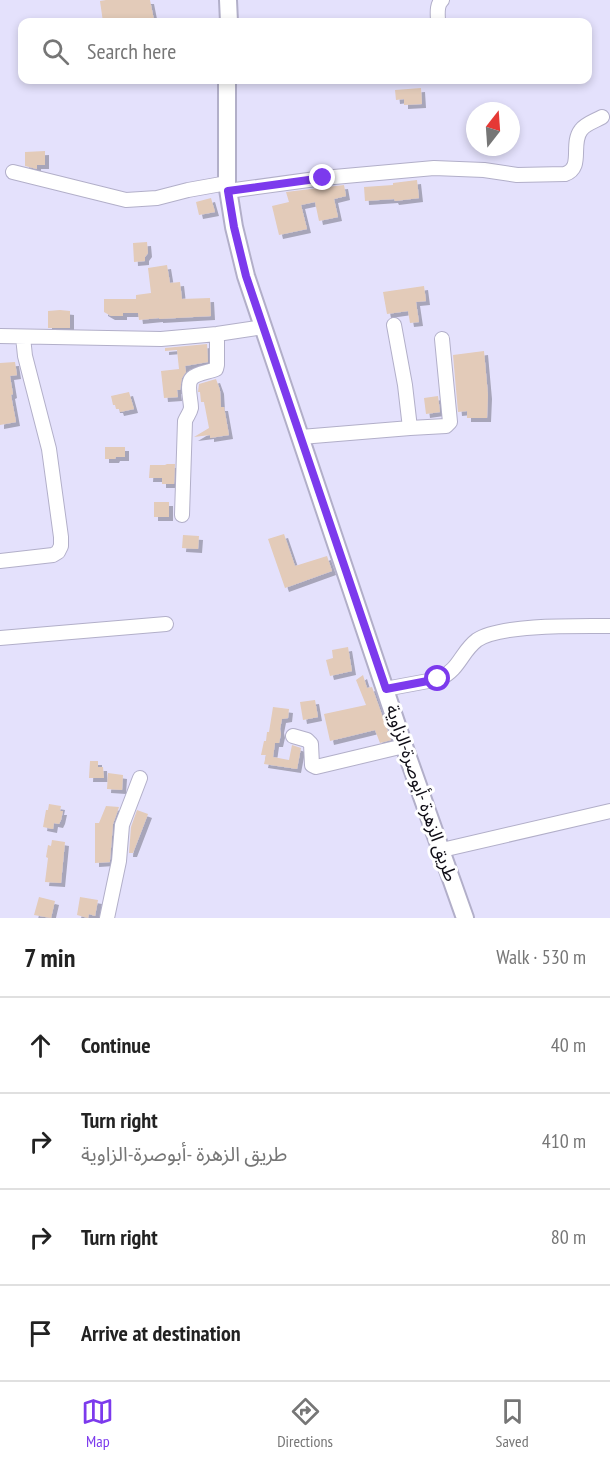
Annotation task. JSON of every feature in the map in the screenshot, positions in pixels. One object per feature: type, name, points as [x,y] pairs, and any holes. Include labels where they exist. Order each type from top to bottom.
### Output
[{"type":"main road","points":[[228,0],[229,18]]},
{"type":"main road","name":"طريق الزهرة -أبوصرة-الزاوية","points":[[227,84],[227,187],[239,251],[404,746],[465,918]]},
{"type":"street","points":[[438,18],[438,5],[442,0]]},
{"type":"street","points":[[13,172],[126,200],[157,198],[188,190],[434,168],[484,170],[517,175],[565,174],[574,168],[577,137],[581,129],[602,117]]},
{"type":"street","points":[[394,325],[410,428]]},
{"type":"street","points":[[0,336],[161,339],[263,327]]},
{"type":"street","points":[[182,515],[185,422],[191,408],[190,384],[192,378],[216,369],[217,334]]},
{"type":"street","points":[[0,561],[52,555],[58,552],[61,546],[49,449],[25,356],[23,337]]},
{"type":"street","points":[[301,437],[446,426],[450,422],[442,339]]},
{"type":"street","points":[[0,637],[166,624]]},
{"type":"street","points":[[386,689],[444,676],[456,667],[474,643],[492,633],[520,629],[610,626]]},
{"type":"street","points":[[293,736],[311,744],[312,765],[316,767],[404,746]]},
{"type":"street","points":[[107,918],[119,861],[122,825],[140,778]]},
{"type":"street","points":[[442,850],[610,811]]},
{"type":"building","points":[[150,0],[154,18],[102,18],[100,1]]},
{"type":"building","points":[[421,88],[422,104],[404,105],[404,99],[396,100],[395,90]]},
{"type":"building","points":[[45,151],[45,165],[37,165],[37,169],[25,166],[25,152]]},
{"type":"building","points":[[417,180],[419,198],[365,201],[364,187],[393,185],[393,183]]},
{"type":"building","points":[[344,185],[346,196],[334,199],[338,217],[319,221],[315,202],[301,205],[307,229],[279,235],[272,206],[289,202],[286,192]]},
{"type":"building","points":[[211,198],[215,212],[199,215],[196,202]]},
{"type":"building","points":[[147,242],[148,253],[145,261],[134,262],[133,243]]},
{"type":"building","points":[[167,265],[170,283],[180,282],[182,299],[210,298],[211,316],[139,320],[138,313],[111,316],[104,312],[104,299],[136,299],[136,295],[151,293],[148,268]]},
{"type":"building","points":[[424,286],[426,301],[416,302],[419,322],[410,323],[408,311],[387,314],[383,292]]},
{"type":"building","points":[[48,311],[70,311],[70,328],[48,328]]},
{"type":"building","points":[[207,344],[208,362],[185,366],[186,372],[182,378],[180,390],[177,390],[178,397],[164,398],[161,371],[179,369],[177,350],[165,351],[165,348]]},
{"type":"building","points":[[484,351],[488,395],[487,418],[467,418],[467,411],[458,412],[453,355]]},
{"type":"building","points":[[15,362],[17,375],[10,376],[16,422],[0,425],[0,363]]},
{"type":"building","points":[[216,379],[229,435],[210,438],[210,435],[194,437],[209,428],[204,402],[201,402],[200,392],[198,392],[199,384]]},
{"type":"building","points":[[129,392],[134,409],[120,412],[113,405],[111,396]]},
{"type":"building","points":[[438,396],[440,412],[426,414],[424,398]]},
{"type":"building","points":[[105,447],[125,447],[125,457],[105,459]]},
{"type":"building","points":[[175,464],[174,484],[162,484],[162,478],[149,478],[150,465]]},
{"type":"building","points":[[154,502],[169,502],[169,517],[154,517]]},
{"type":"building","points":[[284,534],[295,566],[327,556],[332,571],[285,588],[268,539]]},
{"type":"building","points":[[183,535],[199,536],[198,549],[182,548]]},
{"type":"building","points":[[348,647],[352,671],[330,676],[326,660],[333,658],[332,650]]},
{"type":"building","points":[[363,675],[367,688],[372,687],[391,740],[380,743],[375,730],[330,741],[324,714],[366,705],[356,680]]},
{"type":"building","points":[[315,700],[318,717],[303,720],[300,702]]},
{"type":"building","points":[[273,707],[289,709],[288,718],[282,719],[279,743],[275,743],[273,757],[289,760],[292,745],[301,748],[297,769],[264,764],[266,755],[261,755],[267,732],[269,732]]},
{"type":"building","points":[[90,761],[98,761],[98,767],[103,767],[104,778],[89,778]]},
{"type":"building","points":[[108,773],[123,775],[122,790],[107,789]]},
{"type":"building","points":[[49,804],[61,806],[60,811],[63,811],[59,824],[54,823],[53,829],[43,827]]},
{"type":"building","points":[[106,806],[119,807],[113,824],[110,862],[95,863],[95,823],[99,823]]},
{"type":"building","points":[[137,810],[148,814],[133,853],[129,853],[131,827]]},
{"type":"building","points":[[52,840],[65,842],[61,883],[45,882],[48,845],[51,846]]},
{"type":"building","points":[[39,897],[55,901],[51,918],[34,915]]},
{"type":"building","points":[[80,897],[98,900],[95,916],[89,914],[88,918],[77,915]]},
{"type":"route","points":[[323,178],[228,191],[239,251],[386,689],[438,679]]}]
